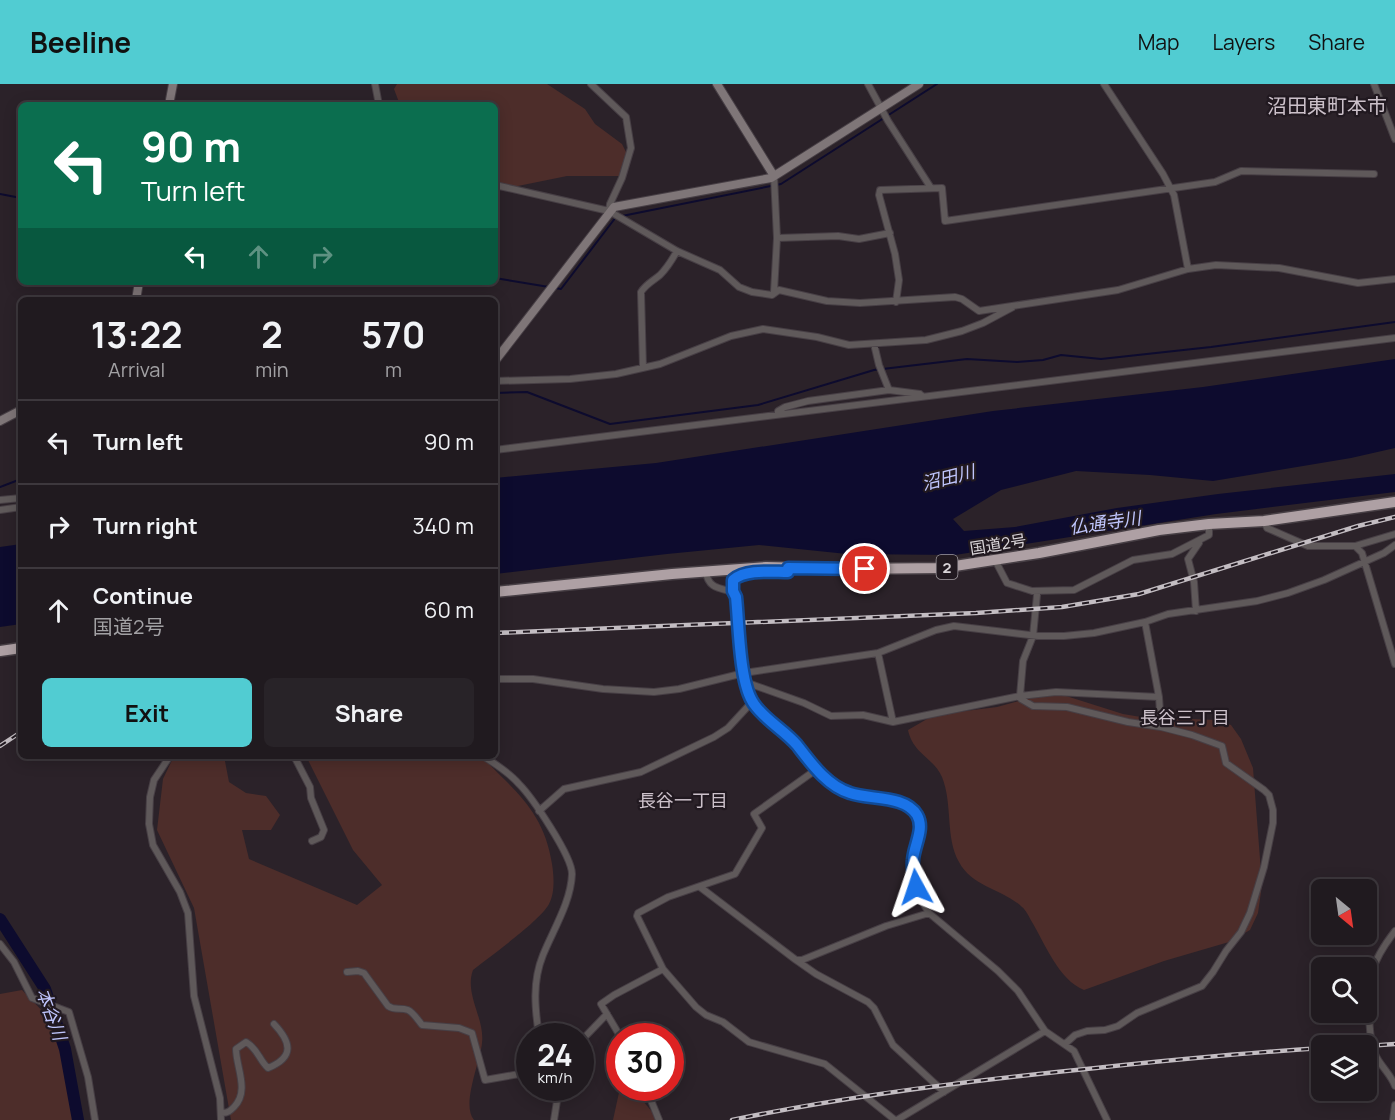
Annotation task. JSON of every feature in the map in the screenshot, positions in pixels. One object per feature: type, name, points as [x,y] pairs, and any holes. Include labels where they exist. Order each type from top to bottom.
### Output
[{"type":"highway","name":"国道2号","points":[[498,592],[766,567],[942,568],[1159,530],[1264,521],[1395,502]]},
{"type":"highway","points":[[0,651],[18,648]]},
{"type":"street","points":[[170,102],[173,84]]},
{"type":"street","points":[[375,84],[378,102]]},
{"type":"street","points":[[591,84],[626,117],[631,148],[609,211]]},
{"type":"street","points":[[717,84],[775,178],[777,238],[774,292]]},
{"type":"street","points":[[868,84],[880,109],[931,188]]},
{"type":"street","points":[[498,358],[614,207],[775,178],[920,84]]},
{"type":"street","points":[[1104,84],[1171,188],[1188,269]]},
{"type":"street","points":[[1374,84],[1395,139]]},
{"type":"street","points":[[896,302],[899,280],[890,233],[879,195],[880,190],[942,188],[945,221],[1215,182],[1241,171],[1374,174]]},
{"type":"street","points":[[498,186],[609,211],[677,251],[720,270],[739,287],[772,296],[779,290],[827,301],[860,303],[955,297],[979,311],[1118,290],[1188,269],[1216,265],[1279,268],[1358,283],[1395,279]]},
{"type":"street","points":[[777,238],[838,236],[859,239],[890,233]]},
{"type":"street","points":[[643,368],[641,292],[669,266],[677,251]]},
{"type":"street","points":[[498,381],[570,379],[616,374],[660,364],[731,336],[763,329],[817,337],[849,345],[926,340],[962,332],[1013,306]]},
{"type":"street","points":[[498,450],[1395,338]]},
{"type":"street","points":[[874,344],[889,390]]},
{"type":"street","points":[[778,414],[778,411],[785,407],[808,401],[889,390],[920,394],[922,397]]},
{"type":"street","points":[[0,421],[18,412]]},
{"type":"street","points":[[0,500],[18,498]]},
{"type":"street","points":[[0,510],[18,507]]},
{"type":"street","points":[[1264,521],[1267,528],[1308,546],[1355,546],[1395,534]]},
{"type":"street","points":[[995,560],[1007,583],[1032,591],[1074,590],[1133,560],[1172,554],[1209,535],[1209,524]]},
{"type":"street","points":[[1196,611],[1194,582],[1188,559],[1203,538]]},
{"type":"street","points":[[498,679],[533,679],[603,689],[654,692],[679,689],[744,673],[878,653],[936,630],[954,626],[1034,636],[1094,633],[1145,622],[1168,614],[1257,601],[1288,593],[1365,562],[1395,545]]},
{"type":"street","points":[[1355,546],[1362,553],[1395,664]]},
{"type":"street","points":[[788,568],[788,572],[763,572],[738,576],[733,580],[745,682],[752,702],[837,788],[851,794],[902,803],[912,809],[920,821],[912,872],[920,898],[929,913],[1009,982],[1052,1038],[1074,1051],[1107,1120]]},
{"type":"street","points":[[706,572],[712,587],[733,591]]},
{"type":"street","points":[[1023,589],[1036,595],[1049,595],[1055,591]]},
{"type":"street","points":[[1036,595],[1034,636],[1023,661],[1021,699],[1033,706],[1067,707],[1128,722],[1161,727],[1222,746],[1226,763],[1240,771],[1269,795],[1273,810],[1264,867],[1250,913],[1241,932],[1202,986],[1137,1013],[1118,1026],[1075,1035],[1065,1044]]},
{"type":"street","points":[[1145,622],[1159,697],[1161,727]]},
{"type":"street","points":[[878,653],[893,722]]},
{"type":"street","points":[[745,682],[804,703],[831,716],[863,715],[893,722],[1020,696],[1056,692],[1159,697]]},
{"type":"street","points":[[539,811],[564,789],[641,772],[714,737],[728,728],[752,702]]},
{"type":"street","points":[[168,759],[154,780],[150,797],[149,824],[153,845],[180,892],[188,913],[194,996],[220,1098],[221,1117]]},
{"type":"street","points":[[296,759],[310,787],[311,798],[324,830],[321,837],[312,841]]},
{"type":"street","points":[[488,759],[520,784],[570,861],[572,872],[569,889],[538,969],[535,987],[538,1023]]},
{"type":"street","points":[[817,769],[754,814],[762,828],[735,874],[668,897],[638,913],[637,916],[663,969],[686,998],[706,1015],[723,1022],[749,1042],[825,1064],[896,1120],[1045,1031]]},
{"type":"street","points":[[700,887],[816,974],[868,1002],[874,1008],[893,1045],[944,1092]]},
{"type":"street","points":[[796,960],[802,960],[886,926],[929,913]]},
{"type":"street","points":[[1395,931],[1381,950],[1372,968],[1368,989],[1370,1038],[1376,1057],[1395,1086]]},
{"type":"street","points":[[0,944],[14,962],[32,998],[69,1012],[88,1077],[95,1120]]},
{"type":"street","points":[[612,1023],[602,1004],[614,995],[663,969]]},
{"type":"street","points":[[347,972],[364,973],[391,1009],[406,1009],[422,1025],[459,1028],[472,1033],[485,1080],[516,1075]]},
{"type":"street","points":[[594,1027],[607,1014]]},
{"type":"street","points":[[221,1117],[237,1105],[241,1096],[236,1049],[246,1042],[254,1047],[268,1068],[276,1065],[286,1053],[289,1044],[274,1024]]},
{"type":"street","points":[[554,1120],[557,1101]]},
{"type":"street","points":[[651,1101],[659,1120]]},
{"type":"street","points":[[1392,1120],[1395,1105]]},
{"type":"shaded area","points":[[397,84],[547,84],[585,109],[595,124],[622,144],[630,160],[626,176],[567,176],[513,187],[498,184],[498,102],[399,102],[394,89]]},
{"type":"shaded area","points":[[1040,695],[1063,695],[1123,714],[1141,717],[1217,720],[1231,725],[1241,739],[1253,768],[1262,885],[1258,913],[1250,930],[1229,942],[1164,961],[1084,990],[1075,985],[1060,970],[1023,908],[972,877],[965,870],[959,862],[952,842],[942,777],[934,765],[914,745],[908,730],[934,715],[997,707]]},
{"type":"shaded area","points":[[173,759],[225,759],[229,782],[246,793],[266,796],[280,815],[271,830],[242,830],[249,859],[357,905],[382,885],[353,850],[308,759],[484,759],[517,792],[535,816],[542,830],[552,864],[554,884],[549,904],[544,911],[473,970],[471,988],[482,1034],[481,1051],[469,1104],[474,1120],[231,1120],[194,908],[157,830],[163,779]]},
{"type":"shaded area","points":[[22,990],[52,1021],[80,1120],[0,1120],[0,994]]},
{"type":"shaded area","points":[[617,1101],[643,1101],[659,1120],[613,1120]]},
{"type":"water","points":[[1395,359],[1395,448],[1351,458],[1213,481],[1076,471],[1001,490],[953,519],[964,531],[1015,527],[1117,508],[1395,474],[1395,492],[1216,514],[955,555],[847,554],[759,545],[498,574],[498,478],[656,463],[993,411],[1203,387]]},
{"type":"water","points":[[18,544],[18,624],[0,627],[0,547]]},
{"type":"waterway","points":[[622,216],[781,184],[937,84]]},
{"type":"waterway","points":[[0,194],[18,197]]},
{"type":"waterway","points":[[555,288],[561,289],[616,217]]},
{"type":"waterway","points":[[498,278],[549,287]]},
{"type":"waterway","points":[[498,393],[527,392],[610,424],[758,405],[874,370],[967,359],[1017,362],[1043,360],[1061,355],[1101,359],[1211,347],[1395,322]]},
{"type":"waterway","points":[[0,487],[18,480]]},
{"type":"waterway","name":"本谷川","points":[[0,919],[45,989],[65,1049],[78,1120]]},
{"type":"railway","points":[[498,633],[976,613],[1062,607],[1139,594],[1358,526],[1395,517]]},
{"type":"railway","points":[[0,746],[18,734]]},
{"type":"railway","points":[[1377,1045],[1395,1044]]},
{"type":"railway","points":[[732,1120],[822,1103],[959,1083],[1180,1059],[1311,1049]]},
{"type":"district","name":"沼田東町本市","points":[[1327,105]]},
{"type":"district","name":"長谷三丁目","points":[[1185,717]]},
{"type":"district","name":"長谷一丁目","points":[[683,800]]},
{"type":"route","points":[[865,569],[788,568],[788,572],[763,572],[738,576],[733,580],[745,682],[752,702],[762,714],[793,741],[837,788],[851,794],[902,803],[912,809],[920,821],[912,872],[916,887]]},
{"type":"water label","name":"沼田川","points":[[948,477]]},
{"type":"water label","name":"仏通寺川","points":[[1105,522]]}]
